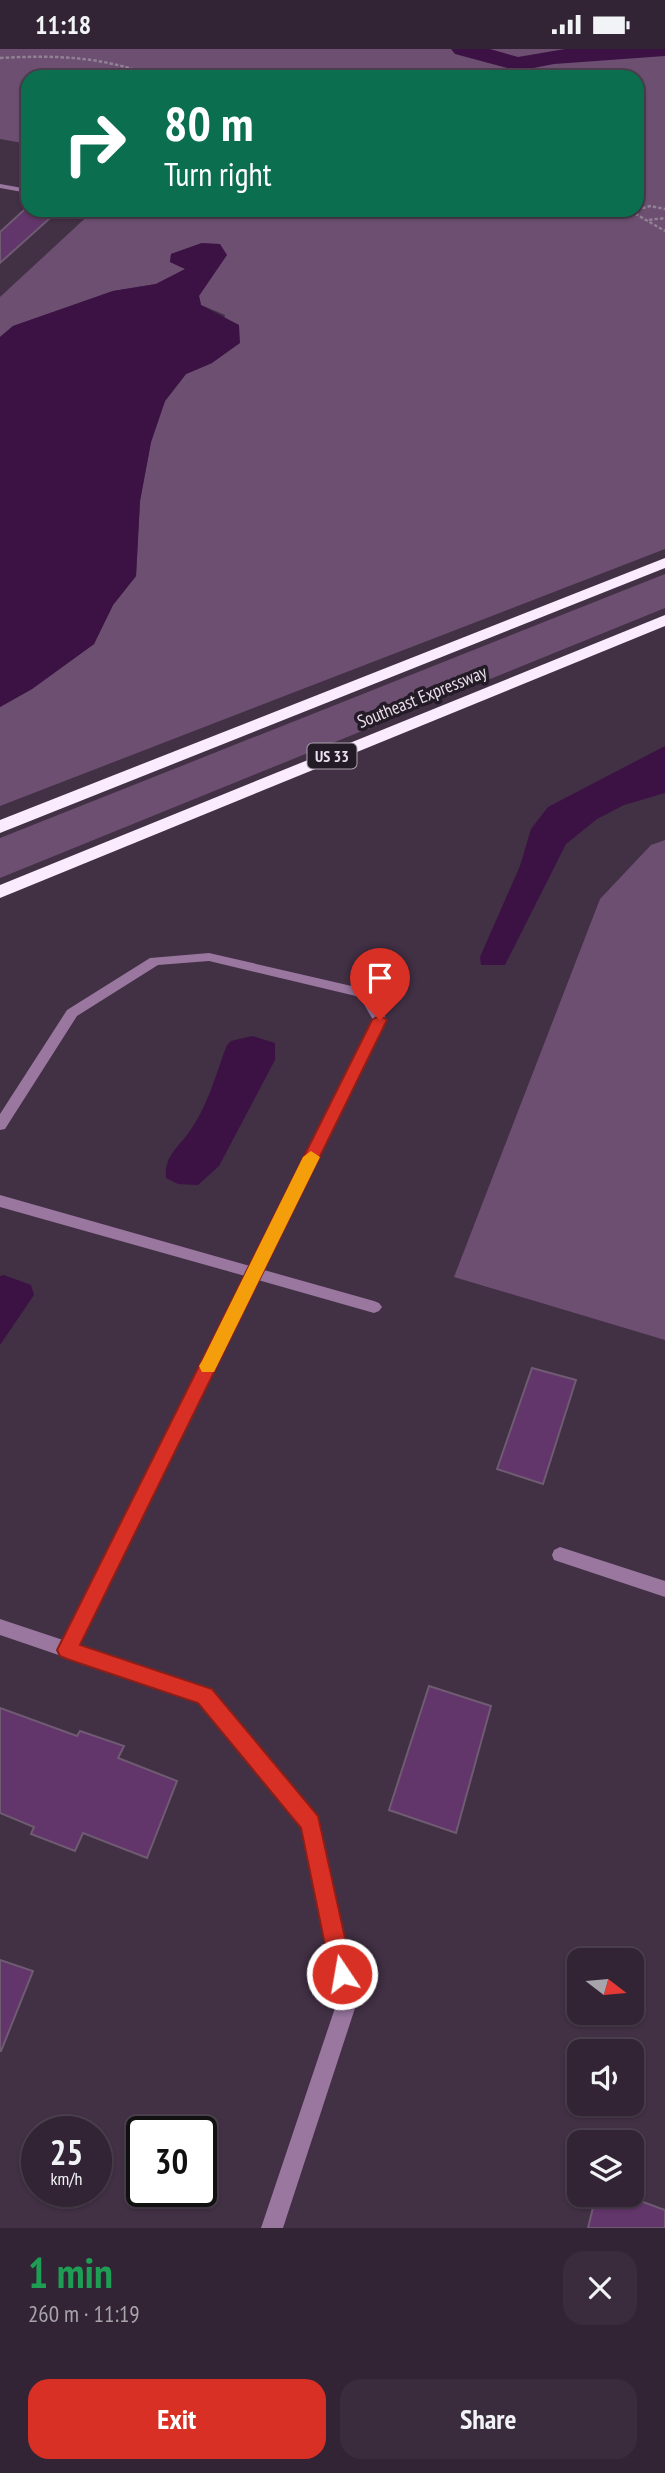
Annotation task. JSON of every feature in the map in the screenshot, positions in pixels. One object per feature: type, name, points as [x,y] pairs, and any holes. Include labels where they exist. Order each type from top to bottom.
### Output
[{"type":"highway","name":"Southeast Expressway","points":[[0,827],[665,563]]},
{"type":"highway","name":"Southeast Expressway","points":[[0,892],[665,620]]},
{"type":"street","points":[[0,187],[21,190]]},
{"type":"street","points":[[0,197],[10,188]]},
{"type":"street","points":[[0,1125],[72,1013],[155,961],[209,957],[364,993],[380,1020],[67,1650]]},
{"type":"street","points":[[0,1201],[253,1275],[374,1307]]},
{"type":"street","points":[[559,1555],[665,1589]]},
{"type":"street","points":[[0,1627],[205,1696],[310,1823],[348,1999],[272,2228]]},
{"type":"path","points":[[0,58],[98,57],[139,70]]},
{"type":"path","points":[[644,208],[650,206],[665,209]]},
{"type":"path","points":[[644,216],[665,231]]},
{"type":"path","points":[[648,219],[665,218]]},
{"type":"shaded area","points":[[0,49],[665,49],[665,549],[0,806],[0,707],[32,689],[94,644],[113,605],[136,576],[140,501],[151,442],[165,401],[186,374],[212,363],[225,315],[201,305],[199,296],[202,243],[171,254],[170,262],[186,269],[156,284],[113,291],[13,326],[0,337],[0,297],[86,217],[644,217],[644,70],[21,70],[21,143],[0,139]]},
{"type":"shaded area","points":[[202,243],[220,244],[227,255],[199,296],[201,305],[239,325],[240,343],[212,363],[186,374],[165,401],[151,442],[140,501],[136,576],[113,605],[94,644],[32,689],[0,707],[0,337],[13,326],[113,291],[156,284],[185,269],[170,262],[171,254]]},
{"type":"shaded area","points":[[665,574],[665,608],[0,878],[0,838]]},
{"type":"shaded area","points":[[665,746],[665,793],[624,805],[597,819],[566,844],[505,965],[481,965],[480,957],[520,866],[531,829],[548,807]]},
{"type":"shaded area","points":[[665,840],[665,1340],[454,1277],[600,899],[651,845]]},
{"type":"shaded area","points":[[252,1036],[275,1043],[275,1060],[219,1166],[198,1185],[178,1184],[166,1178],[169,1159],[200,1113],[227,1045],[231,1041]]},
{"type":"shaded area","points":[[0,1276],[31,1285],[34,1295],[0,1345]]},
{"type":"building","points":[[21,213],[21,217],[51,217],[0,263],[0,232]]},
{"type":"building","points":[[532,1368],[576,1380],[543,1484],[497,1469]]},
{"type":"building","points":[[429,1686],[491,1706],[456,1833],[389,1810]]},
{"type":"building","points":[[0,1708],[77,1736],[80,1731],[124,1746],[118,1758],[177,1781],[147,1858],[83,1833],[75,1851],[31,1834],[34,1827],[0,1813]]},
{"type":"building","points":[[0,1960],[33,1971],[1,2051],[0,2051]]},
{"type":"building","points":[[644,2202],[665,2210],[665,2228],[588,2228],[593,2207],[644,2207]]},
{"type":"waterway","points":[[463,49],[518,64],[554,57],[664,49]]},
{"type":"slow traffic","points":[[208,1366],[311,1157]]},
{"type":"route","points":[[342,1974],[310,1823],[205,1696],[67,1650],[380,1020]]}]
